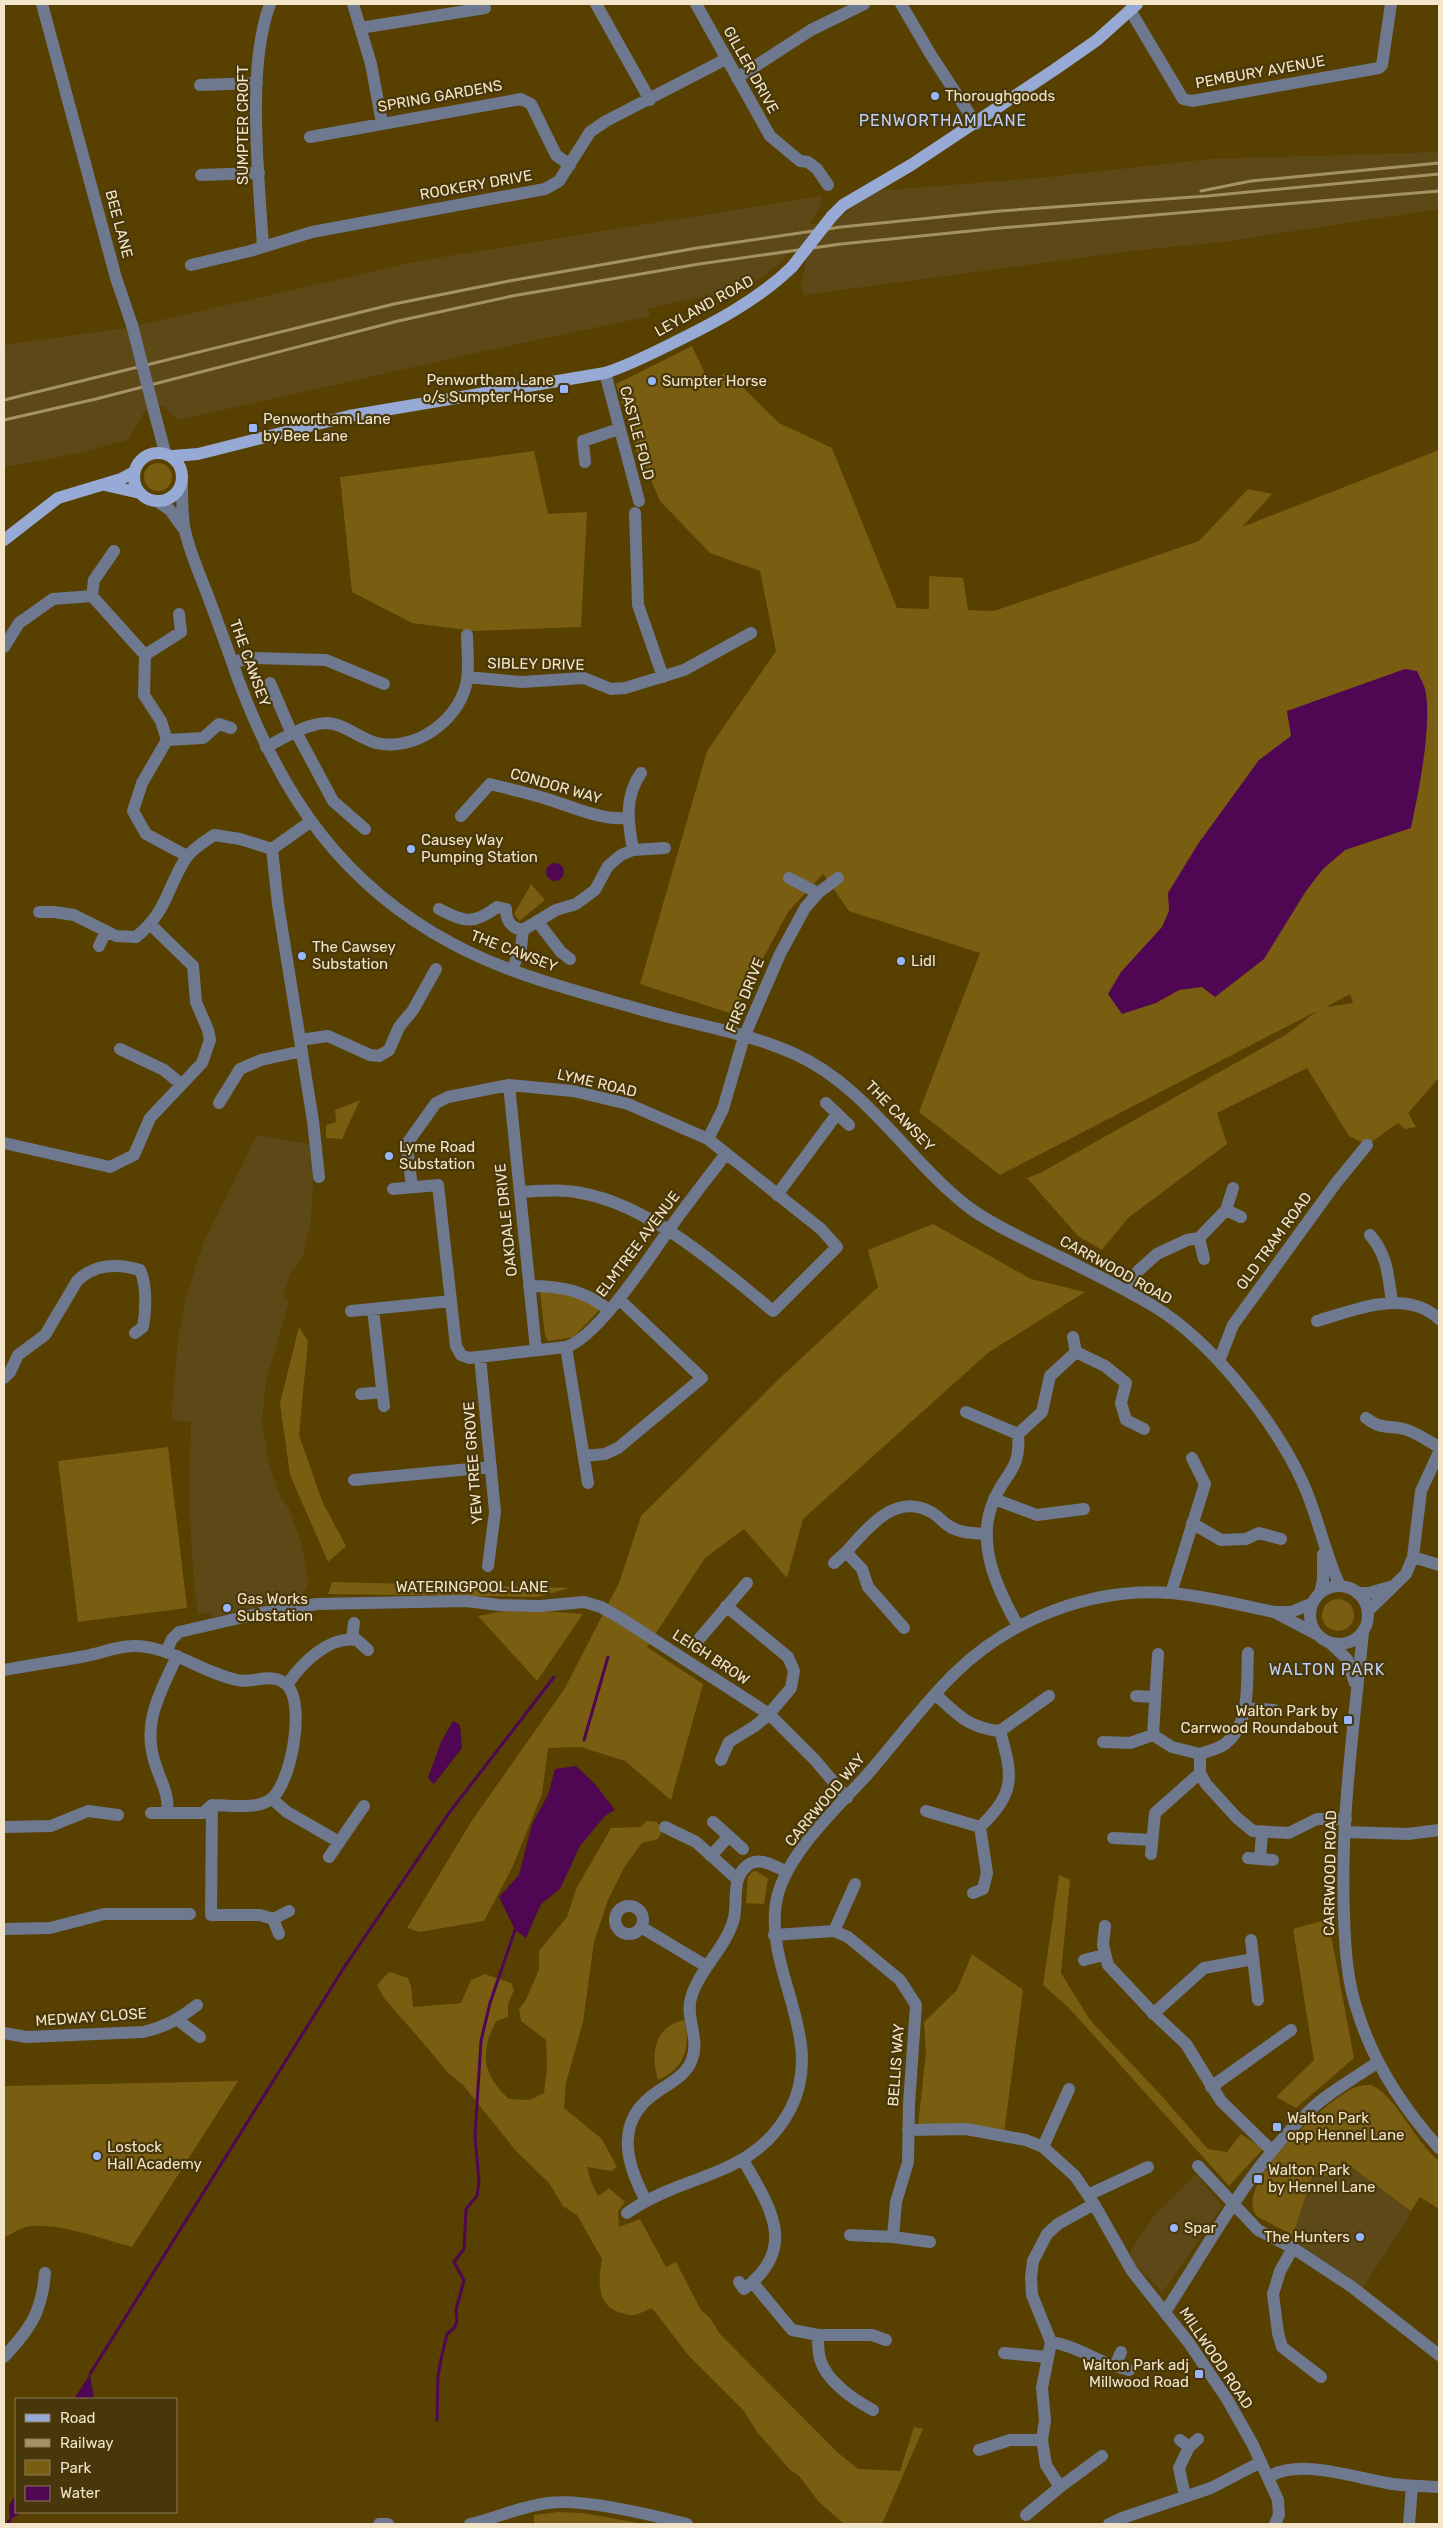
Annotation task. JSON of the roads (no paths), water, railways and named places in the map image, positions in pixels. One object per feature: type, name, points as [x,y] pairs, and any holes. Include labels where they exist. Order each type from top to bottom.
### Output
[{"type":"main road","name":"LEYLAND ROAD","points":[[169,454],[198,454],[349,416],[605,373],[623,368],[695,332],[762,293],[792,266],[842,205],[976,124],[1097,40],[1133,7]]},
{"type":"main road","points":[[4,540],[58,498],[121,480],[134,472],[142,458],[150,454],[169,454],[182,477]]},
{"type":"main road","points":[[103,484],[140,493],[157,501],[172,497],[182,477],[198,454]]},
{"type":"main road","points":[[134,472],[134,480],[140,493]]},
{"type":"street","name":"BEE LANE","points":[[42,4],[116,278],[132,325],[154,410],[169,454]]},
{"type":"street","name":"SUMPTER CROFT","points":[[263,247],[257,84],[263,26],[270,4]]},
{"type":"street","points":[[353,4],[372,64],[382,123]]},
{"type":"street","points":[[596,4],[650,100]]},
{"type":"street","name":"GILLER DRIVE","points":[[696,4],[770,136],[800,161],[813,165],[828,185]]},
{"type":"street","points":[[737,78],[811,30],[864,4]]},
{"type":"street","points":[[901,4],[930,55],[976,124]]},
{"type":"street","name":"PEMBURY AVENUE","points":[[1133,7],[1183,99],[1192,101],[1379,68],[1382,65],[1391,4]]},
{"type":"street","points":[[360,28],[485,8]]},
{"type":"street","name":"ROOKERY DRIVE","points":[[191,265],[263,247],[312,232],[545,189],[559,181],[590,132],[606,121],[650,100],[726,59]]},
{"type":"street","points":[[200,85],[257,84]]},
{"type":"street","name":"SPRING GARDENS","points":[[310,137],[521,99],[531,104],[556,155],[570,165]]},
{"type":"street","points":[[201,175],[259,173]]},
{"type":"street","name":"CASTLE FOLD","points":[[605,373],[637,507],[638,605],[663,677]]},
{"type":"street","points":[[585,462],[583,442],[619,429]]},
{"type":"street","name":"THE CAWSEY","points":[[182,477],[185,532]]},
{"type":"street","name":"THE CAWSEY","points":[[157,501],[170,510],[185,532],[232,662],[266,747],[286,786],[310,822],[354,870],[391,903],[452,944],[512,970],[553,984],[744,1037],[794,1054],[824,1070],[849,1088],[943,1184],[968,1207],[996,1224]]},
{"type":"street","points":[[114,551],[94,580],[92,596],[145,655],[144,695],[161,721],[167,740],[142,783],[133,810],[146,834],[187,856]]},
{"type":"street","points":[[4,647],[20,623],[53,600],[92,596]]},
{"type":"street","points":[[145,655],[181,632],[179,614]]},
{"type":"street","name":"SIBLEY DRIVE","points":[[467,677],[522,682],[584,678],[612,689],[625,688],[663,677],[714,655],[743,632]]},
{"type":"street","points":[[266,747],[294,733],[327,723],[390,746],[410,741],[432,732],[448,718],[459,702],[467,677],[466,635]]},
{"type":"street","points":[[232,662],[252,658],[326,660],[384,684]]},
{"type":"street","points":[[270,683],[294,733],[333,801],[365,829]]},
{"type":"street","points":[[167,740],[203,738],[220,724],[231,728]]},
{"type":"street","points":[[633,850],[628,818],[633,785],[641,773]]},
{"type":"street","name":"CONDOR WAY","points":[[461,816],[490,784],[545,798],[589,813],[616,819],[628,818]]},
{"type":"street","points":[[272,850],[310,822]]},
{"type":"street","points":[[39,912],[74,915],[116,936],[136,937],[151,925],[158,915],[187,856],[214,835],[240,839],[272,850]]},
{"type":"street","points":[[439,909],[457,919],[465,920],[478,919],[497,907],[506,909],[506,919],[515,929],[523,930],[556,910],[576,904],[595,890],[608,866],[621,855],[633,850],[665,848]]},
{"type":"street","points":[[272,850],[278,904],[301,1045],[319,1177]]},
{"type":"street","points":[[789,878],[818,893]]},
{"type":"street","name":"FIRS DRIVE","points":[[708,1140],[729,1093],[744,1037],[780,954],[805,908],[818,893],[838,878]]},
{"type":"street","points":[[537,921],[552,942],[570,959]]},
{"type":"street","points":[[4,1143],[110,1168],[134,1155],[150,1118],[202,1063],[210,1040],[208,1030],[196,1002],[193,966],[151,925]]},
{"type":"street","points":[[512,970],[520,948],[523,930]]},
{"type":"street","points":[[99,946],[106,931]]},
{"type":"street","points":[[219,1103],[240,1069],[328,1036],[370,1055],[379,1056],[389,1050],[399,1027],[413,1010],[436,969]]},
{"type":"street","points":[[120,1049],[164,1070],[181,1084]]},
{"type":"street","name":"LYME ROAD","points":[[412,1187],[407,1148],[408,1142],[436,1103],[456,1095],[510,1086],[573,1091],[628,1104],[708,1140],[821,1229],[837,1247],[774,1311],[710,1259],[668,1231]]},
{"type":"street","name":"OAKDALE DRIVE","points":[[510,1086],[536,1350]]},
{"type":"street","points":[[826,1103],[849,1125]]},
{"type":"street","points":[[777,1195],[837,1114]]},
{"type":"street","name":"OLD TRAM ROAD","points":[[1219,1361],[1233,1325],[1336,1183],[1367,1145]]},
{"type":"street","name":"ELMTREE AVENUE","points":[[451,1301],[456,1346],[459,1352],[469,1358],[566,1347],[578,1342],[619,1299],[644,1269],[668,1231],[725,1154]]},
{"type":"street","points":[[351,1311],[451,1301],[438,1184],[392,1189]]},
{"type":"street","points":[[1127,1291],[1138,1271],[1157,1254],[1187,1240],[1198,1238],[1226,1210],[1233,1188]]},
{"type":"street","points":[[520,1192],[563,1190],[599,1197],[624,1207],[668,1231]]},
{"type":"street","points":[[1226,1210],[1241,1216]]},
{"type":"street","name":"CARRWOOD ROAD","points":[[996,1224],[1127,1291],[1172,1320],[1204,1345],[1219,1361],[1274,1432],[1302,1482],[1340,1586]]},
{"type":"street","points":[[1370,1235],[1381,1248],[1386,1264],[1392,1302]]},
{"type":"street","points":[[1198,1238],[1204,1259]]},
{"type":"street","points":[[4,1378],[10,1372],[18,1355],[45,1335],[77,1281],[83,1274],[100,1266],[140,1270],[145,1280],[144,1300],[146,1312],[143,1327],[134,1333]]},
{"type":"street","points":[[529,1286],[557,1286],[577,1290],[595,1298],[609,1310]]},
{"type":"street","points":[[584,1456],[605,1454],[618,1448],[702,1378],[619,1299]]},
{"type":"street","points":[[1316,1321],[1392,1302],[1410,1304],[1431,1312],[1439,1320]]},
{"type":"street","points":[[373,1309],[384,1406]]},
{"type":"street","points":[[1073,1337],[1076,1352]]},
{"type":"street","points":[[566,1347],[588,1483]]},
{"type":"street","points":[[1076,1352],[1105,1366],[1126,1383],[1121,1403],[1126,1420],[1144,1429]]},
{"type":"street","points":[[1018,1626],[996,1584],[986,1534],[988,1517],[994,1499],[1018,1460],[1018,1434],[1042,1412],[1050,1376],[1076,1352]]},
{"type":"street","name":"YEW TREE GROVE","points":[[480,1357],[495,1521],[488,1566]]},
{"type":"street","points":[[361,1394],[382,1392]]},
{"type":"street","points":[[966,1412],[1018,1434]]},
{"type":"street","points":[[1366,1418],[1386,1428],[1403,1428],[1439,1447]]},
{"type":"street","points":[[1368,1611],[1406,1574],[1413,1557],[1421,1491],[1439,1452]]},
{"type":"street","points":[[1171,1593],[1205,1484],[1192,1458]]},
{"type":"street","points":[[354,1480],[491,1467]]},
{"type":"street","points":[[994,1499],[1037,1515],[1084,1509]]},
{"type":"street","points":[[834,1563],[886,1513],[894,1508],[908,1506],[930,1511],[956,1530],[986,1534]]},
{"type":"street","points":[[1192,1523],[1221,1540],[1246,1539],[1259,1534],[1281,1539]]},
{"type":"street","name":"CARRWOOD ROAD","points":[[1316,1598],[1324,1561],[1320,1533]]},
{"type":"street","points":[[846,1552],[862,1569],[868,1587],[904,1628]]},
{"type":"street","points":[[1413,1557],[1439,1565]]},
{"type":"street","points":[[700,1638],[747,1583]]},
{"type":"street","points":[[1357,1593],[1364,1601],[1368,1611],[1368,1618],[1363,1632],[1348,1643],[1330,1643],[1318,1635],[1311,1623],[1316,1598],[1328,1589],[1340,1586],[1357,1593],[1369,1593],[1395,1585]]},
{"type":"street","name":"CARRWOOD WAY","points":[[627,2213],[646,2200],[743,2160],[770,2139],[790,2108],[801,2078],[803,2050],[799,2027],[774,1934],[776,1901],[787,1872],[814,1834],[958,1670],[1018,1626],[1051,1611],[1086,1600],[1145,1592],[1171,1593],[1274,1612],[1291,1612],[1316,1598]]},
{"type":"street","name":"WATERINGPOOL LANE","points":[[167,1813],[169,1800],[166,1788],[157,1770],[149,1741],[150,1721],[171,1654],[172,1639],[179,1632],[317,1604],[466,1601],[499,1605],[540,1606],[584,1602],[601,1607],[635,1628]]},
{"type":"street","points":[[721,1760],[729,1742],[755,1726],[769,1714],[791,1688],[794,1671],[788,1657],[726,1606]]},
{"type":"street","name":"CARRWOOD WAY","points":[[1274,1612],[1318,1635]]},
{"type":"street","points":[[352,1639],[354,1623]]},
{"type":"street","name":"LEIGH BROW","points":[[635,1628],[769,1714],[815,1760],[847,1798]]},
{"type":"street","name":"CARRWOOD ROAD","points":[[1363,1632],[1345,1832],[1343,1888],[1349,1978],[1358,2013],[1378,2062],[1411,2116],[1439,2148]]},
{"type":"street","points":[[287,1685],[294,1674],[325,1648],[340,1641],[357,1640],[368,1650]]},
{"type":"street","name":"CARRWOOD ROAD","points":[[1330,1643],[1347,1659],[1357,1693]]},
{"type":"street","points":[[4,1670],[88,1656],[121,1646],[151,1648],[171,1654],[215,1676],[241,1681],[269,1677],[287,1685],[294,1699],[294,1741],[289,1766],[272,1799],[260,1804],[212,1805],[203,1813],[150,1813]]},
{"type":"street","points":[[1153,1735],[1172,1747],[1200,1754],[1224,1744],[1240,1726],[1245,1708],[1248,1653]]},
{"type":"street","points":[[1153,1735],[1158,1654]]},
{"type":"street","points":[[935,1694],[966,1722],[984,1730],[1000,1731],[1049,1696]]},
{"type":"street","points":[[1136,1696],[1155,1697]]},
{"type":"street","points":[[1245,1708],[1274,1710]]},
{"type":"street","points":[[980,1826],[996,1811],[1007,1795],[1010,1776],[1007,1754],[1000,1731]]},
{"type":"street","points":[[1103,1742],[1130,1743],[1153,1735]]},
{"type":"street","points":[[1200,1754],[1200,1773],[1206,1784],[1246,1826],[1262,1833],[1289,1833],[1317,1819],[1346,1819]]},
{"type":"street","points":[[1151,1854],[1155,1813],[1200,1773]]},
{"type":"street","points":[[272,1799],[287,1812],[338,1842]]},
{"type":"street","points":[[212,1805],[211,1915],[260,1915],[273,1919],[289,1911]]},
{"type":"street","points":[[329,1857],[364,1806]]},
{"type":"street","points":[[4,1827],[51,1826],[88,1811],[118,1815]]},
{"type":"street","points":[[926,1811],[980,1826]]},
{"type":"street","points":[[713,1822],[743,1849]]},
{"type":"street","points":[[973,1893],[983,1890],[987,1873],[980,1826]]},
{"type":"street","points":[[665,1827],[696,1842],[737,1879]]},
{"type":"street","points":[[1345,1832],[1408,1834],[1439,1830]]},
{"type":"street","points":[[1260,1859],[1262,1833]]},
{"type":"street","points":[[711,1856],[729,1836]]},
{"type":"street","points":[[1113,1838],[1152,1840]]},
{"type":"street","points":[[646,2200],[630,2164],[627,2134],[632,2122],[644,2104],[685,2071],[693,2058],[694,2042],[690,2000],[706,1966],[734,1920],[737,1900],[737,1879],[748,1865],[755,1861],[762,1861],[787,1872]]},
{"type":"street","points":[[774,1934],[834,1931],[855,1884]]},
{"type":"street","points":[[4,1929],[50,1928],[104,1914],[190,1914]]},
{"type":"street","points":[[273,1919],[279,1934]]},
{"type":"street","points":[[641,1926],[706,1966]]},
{"type":"street","points":[[1106,1926],[1103,1945],[1108,1965],[1153,2014],[1186,2044],[1211,2087],[1243,2124],[1272,2151]]},
{"type":"street","name":"BELLIS WAY","points":[[834,1931],[848,1938],[900,1980],[916,2004],[908,2130],[908,2162],[896,2202],[893,2237]]},
{"type":"street","points":[[1251,1940],[1258,2000]]},
{"type":"street","points":[[1084,1960],[1104,1955]]},
{"type":"street","points":[[1153,2014],[1204,1968],[1253,1959]]},
{"type":"street","name":"MEDWAY CLOSE","points":[[4,2033],[26,2037],[143,2032],[162,2028],[178,2020],[197,2005]]},
{"type":"street","points":[[178,2020],[200,2037]]},
{"type":"street","points":[[1211,2087],[1291,2030]]},
{"type":"street","name":"MILLWOOD ROAD","points":[[1275,2524],[1279,2515],[1278,2500],[1269,2477],[1227,2398],[1165,2312],[1232,2202],[1272,2151],[1308,2112],[1378,2062]]},
{"type":"street","points":[[1043,2147],[1069,2089]]},
{"type":"street","points":[[908,2130],[966,2129],[1026,2140],[1043,2147],[1075,2176],[1132,2271],[1165,2312]]},
{"type":"street","points":[[740,2282],[744,2288],[753,2282],[771,2263],[775,2251],[773,2217],[743,2160]]},
{"type":"street","points":[[1198,2166],[1258,2230],[1293,2248],[1352,2287],[1439,2355]]},
{"type":"street","points":[[1060,2487],[1046,2466],[1042,2440],[1044,2420],[1042,2388],[1051,2342],[1032,2295],[1033,2261],[1047,2234],[1058,2224],[1091,2200],[1148,2167]]},
{"type":"street","points":[[850,2235],[893,2237],[930,2242]]},
{"type":"street","points":[[1293,2248],[1280,2271],[1273,2294],[1278,2333],[1282,2347],[1321,2378]]},
{"type":"street","points":[[4,2357],[35,2318],[44,2296],[45,2273]]},
{"type":"street","points":[[753,2282],[774,2312],[792,2330],[818,2335],[872,2335],[886,2340]]},
{"type":"street","points":[[818,2335],[819,2357],[824,2369],[859,2403],[873,2410]]},
{"type":"street","points":[[1051,2342],[1086,2352],[1102,2362],[1129,2370]]},
{"type":"street","points":[[1115,2366],[1121,2352]]},
{"type":"street","points":[[1004,2353],[1047,2357]]},
{"type":"street","points":[[976,2449],[1010,2440],[1042,2440]]},
{"type":"street","points":[[1185,2496],[1179,2468],[1189,2442]]},
{"type":"street","points":[[1026,2515],[1102,2456]]},
{"type":"street","points":[[1109,2524],[1211,2488],[1261,2462]]},
{"type":"street","points":[[1269,2477],[1280,2470],[1314,2470],[1412,2486],[1439,2487]]},
{"type":"street","points":[[1409,2524],[1412,2486]]},
{"type":"street","points":[[470,2524],[513,2510],[549,2502],[592,2505],[688,2524]]},
{"type":"street","points":[[379,2524],[388,2524]]},
{"type":"water","points":[[1405,669],[1417,671],[1424,685],[1427,708],[1426,743],[1411,828],[1345,850],[1323,869],[1306,891],[1264,959],[1215,997],[1202,987],[1179,990],[1156,1003],[1122,1014],[1108,994],[1121,972],[1162,927],[1169,911],[1168,893],[1198,844],[1259,760],[1291,736],[1287,711]]},
{"type":"water","points":[[555,863],[561,866],[564,872],[561,878],[555,881],[549,878],[546,872],[549,866]]},
{"type":"water","points":[[453,1721],[460,1725],[462,1748],[434,1784],[428,1778],[441,1742]]},
{"type":"water","points":[[576,1766],[595,1784],[615,1810],[605,1816],[580,1846],[560,1889],[541,1904],[526,1938],[515,1930],[499,1897],[519,1875],[532,1824],[548,1795],[555,1769]]},
{"type":"water","points":[[90,2374],[94,2398],[75,2398]]},
{"type":"water","points":[[15,2496],[15,2513],[20,2513],[10,2520],[9,2505]]},
{"type":"waterway","points":[[584,1740],[608,1657]]},
{"type":"waterway","points":[[90,2374],[345,1966],[449,1813],[554,1677]]},
{"type":"waterway","points":[[437,2420],[438,2376],[441,2359],[447,2334],[455,2327],[457,2321],[456,2310],[464,2280],[454,2262],[464,2249],[466,2209],[477,2196],[479,2182],[475,2136],[481,2041],[490,2003],[515,1930]]},
{"type":"waterway","points":[[7,2524],[10,2520]]},
{"type":"railway","points":[[1201,191],[1251,181],[1439,163]]},
{"type":"railway","points":[[4,400],[394,304],[509,281],[697,248],[841,227],[1000,211],[1207,196],[1439,174]]},
{"type":"railway","points":[[4,420],[96,399],[398,321],[512,296],[699,264],[841,244],[1000,228],[1439,191]]},
{"type":"place","name":"Thoroughgoods","points":[[935,96]]},
{"type":"place","name":"Sumpter Horse","points":[[652,381]]},
{"type":"place","name":"Penwortham Lane o/s Sumpter Horse","points":[[564,389]]},
{"type":"place","name":"Penwortham Lane by Bee Lane","points":[[253,428]]},
{"type":"place","name":"Causey Way Pumping Station","points":[[411,849]]},
{"type":"place","name":"The Cawsey Substation","points":[[302,956]]},
{"type":"place","name":"Lidl","points":[[901,961]]},
{"type":"place","name":"Lyme Road Substation","points":[[389,1156]]},
{"type":"place","name":"Gas Works Substation","points":[[227,1608]]},
{"type":"place","name":"Walton Park by Carrwood Roundabout","points":[[1348,1720]]},
{"type":"place","name":"Walton Park opp Hennel Lane","points":[[1277,2127]]},
{"type":"place","name":"Lostock Hall Academy","points":[[97,2156]]},
{"type":"place","name":"Walton Park by Hennel Lane","points":[[1258,2179]]},
{"type":"place","name":"Spar","points":[[1174,2228]]},
{"type":"place","name":"The Hunters","points":[[1360,2237]]},
{"type":"place","name":"Walton Park adj Millwood Road","points":[[1199,2374]]},
{"type":"district","name":"PENWORTHAM LANE","points":[[943,120]]},
{"type":"district","name":"WALTON PARK","points":[[1327,1669]]}]
